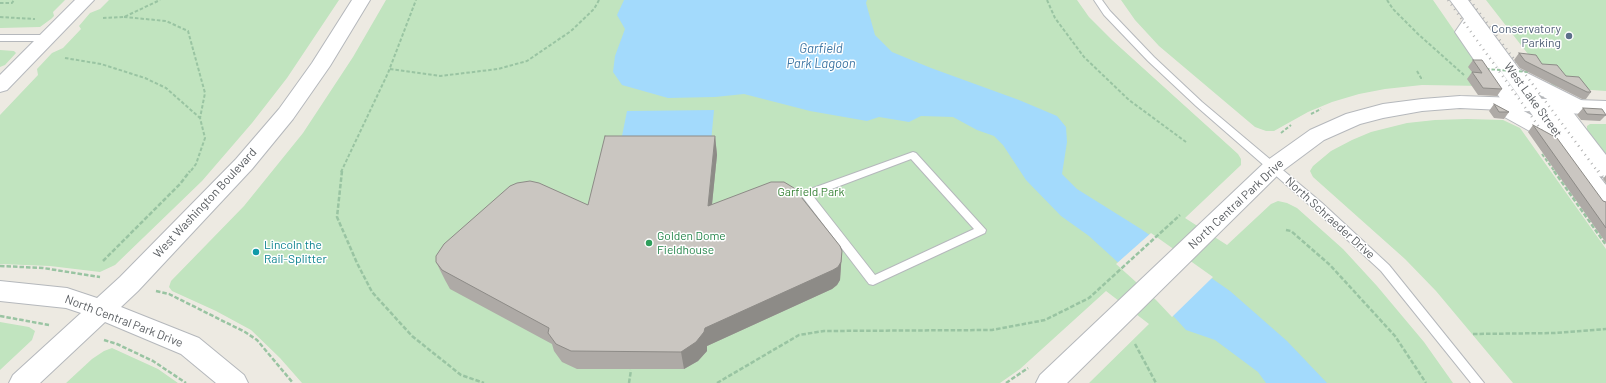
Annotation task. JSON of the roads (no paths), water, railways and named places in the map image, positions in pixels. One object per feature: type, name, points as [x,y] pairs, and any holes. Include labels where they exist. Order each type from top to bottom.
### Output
[{"type":"street","points":[[0,86],[85,0]]},
{"type":"street","name":"West Washington Boulevard","points":[[22,383],[102,310],[239,170],[286,114],[320,66],[361,0]]},
{"type":"street","name":"West Lake Street","points":[[1460,0],[1606,201]]},
{"type":"street","points":[[1473,19],[1464,32],[1506,104],[1564,143]]},
{"type":"street","points":[[1512,72],[1567,106],[1606,170]]},
{"type":"street","name":"North Central Park Drive","points":[[1049,383],[1273,167],[1317,135],[1360,117],[1383,111],[1422,105],[1460,102],[1606,108]]},
{"type":"street","name":"North Central Park Drive","points":[[0,291],[67,298],[102,310],[190,346],[235,383]]},
{"type":"lane","name":"North Schraeder Drive","points":[[1098,0],[1107,13],[1151,59],[1199,104],[1273,167],[1385,268],[1478,383]]},
{"type":"lane","points":[[0,38],[48,38]]},
{"type":"lane","points":[[913,155],[981,230],[873,281],[806,194],[913,155]]},
{"type":"water","name":"Garfield Park Lagoon","points":[[624,0],[867,0],[866,3],[875,35],[892,52],[1057,116],[1066,127],[1067,142],[1062,174],[1077,189],[1141,229],[1230,291],[1287,341],[1327,383],[1266,383],[1258,372],[1215,340],[1186,330],[1157,298],[1089,236],[1061,216],[1026,180],[1003,145],[994,136],[977,130],[953,117],[921,116],[909,122],[879,117],[867,121],[810,111],[744,94],[715,97],[668,98],[622,85],[613,72],[615,56],[625,29],[617,15]]},
{"type":"water","points":[[714,110],[711,142],[621,141],[627,111]]},
{"type":"railway","points":[[1448,0],[1547,138]]},
{"type":"railway","points":[[1470,0],[1598,172]]},
{"type":"railway","points":[[1598,171],[1606,182]]},
{"type":"place","name":"Conservatory Parking","points":[[1569,36]]},
{"type":"place","name":"Golden Dome Fieldhouse","points":[[649,243]]},
{"type":"place","name":"Lincoln the Rail-Splitter","points":[[256,252]]},
{"type":"park label","name":"Garfield Park","points":[[811,192]]}]
